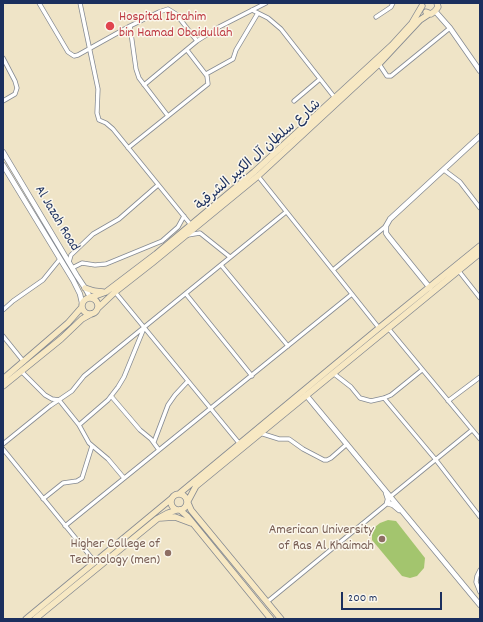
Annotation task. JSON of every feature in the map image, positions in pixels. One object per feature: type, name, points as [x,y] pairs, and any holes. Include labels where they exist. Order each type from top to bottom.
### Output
[{"type":"main road","points":[[422,4],[424,11],[429,14]]},
{"type":"main road","name":"شارع سلطان آل الكبير الشرقية","points":[[106,292],[191,225],[254,172],[392,45],[412,23],[422,4]]},
{"type":"main road","name":"شارع سلطان آل الكبير الشرقية","points":[[98,308],[115,292],[258,176],[379,64],[420,20],[438,6]]},
{"type":"main road","points":[[26,619],[174,495],[180,493],[480,246]]},
{"type":"main road","points":[[35,619],[157,519],[168,513],[185,508],[196,486],[480,252]]},
{"type":"main road","points":[[86,288],[94,291],[106,292]]},
{"type":"main road","points":[[3,379],[68,323],[85,299],[106,292]]},
{"type":"main road","points":[[3,386],[61,339],[82,319],[96,311],[98,308],[97,301],[95,298],[90,297]]},
{"type":"main road","points":[[82,305],[86,313],[92,314]]},
{"type":"main road","points":[[180,493],[185,496],[191,510],[281,619]]},
{"type":"main road","points":[[171,499],[171,505],[193,523],[271,619]]},
{"type":"main road","points":[[157,519],[175,517],[193,523]]},
{"type":"street","points":[[39,3],[71,55],[78,56],[130,26],[168,9],[176,14],[197,41]]},
{"type":"street","points":[[80,3],[98,89],[97,113],[99,120],[109,125],[191,225]]},
{"type":"street","points":[[144,85],[197,41],[219,27],[266,3]]},
{"type":"street","points":[[376,17],[393,3]]},
{"type":"street","points":[[438,6],[450,28],[480,71]]},
{"type":"street","points":[[252,10],[273,21],[281,29],[335,98]]},
{"type":"street","points":[[206,74],[233,59],[236,50],[258,13]]},
{"type":"street","points":[[130,26],[136,69],[144,85],[168,116]]},
{"type":"street","points":[[379,64],[388,76],[392,76],[450,28]]},
{"type":"street","points":[[128,148],[206,86],[208,78],[206,74],[187,50]]},
{"type":"street","points":[[3,58],[5,67],[17,88],[12,96],[3,101]]},
{"type":"street","points":[[294,101],[320,79]]},
{"type":"street","points":[[333,270],[386,226],[390,220],[480,136]]},
{"type":"street","name":"Al Jazah Road","points":[[3,152],[72,268],[86,288],[90,297]]},
{"type":"street","name":"Al Jazah Road","points":[[3,165],[80,294],[82,305]]},
{"type":"street","points":[[444,170],[460,182],[480,208]]},
{"type":"street","points":[[258,176],[379,328]]},
{"type":"street","points":[[11,178],[28,205],[31,206],[33,202]]},
{"type":"street","points":[[69,262],[71,255],[98,230],[116,222],[158,184]]},
{"type":"street","points":[[3,444],[50,406],[72,391],[84,376],[286,212]]},
{"type":"street","points":[[72,268],[82,264],[106,264],[162,241],[178,227],[184,216]]},
{"type":"street","points":[[199,225],[200,233],[230,257]]},
{"type":"street","points":[[386,226],[386,233],[388,236],[430,288]]},
{"type":"street","points":[[187,235],[200,233]]},
{"type":"street","points":[[64,254],[71,255]]},
{"type":"street","points":[[3,310],[43,280],[60,259]]},
{"type":"street","points":[[222,265],[288,346]]},
{"type":"street","points":[[458,270],[480,298]]},
{"type":"street","points":[[115,292],[240,443]]},
{"type":"street","points":[[186,294],[252,376]]},
{"type":"street","points":[[65,526],[352,294]]},
{"type":"street","points":[[79,425],[111,396],[124,377],[144,327]]},
{"type":"street","points":[[388,328],[480,439]]},
{"type":"street","points":[[3,336],[24,362]]},
{"type":"street","points":[[333,373],[351,387],[360,398],[371,401],[384,398],[422,370]]},
{"type":"street","points":[[21,371],[45,395],[59,400],[79,425],[92,446],[108,459],[124,478]]},
{"type":"street","points":[[448,401],[480,376]]},
{"type":"street","points":[[154,442],[168,405],[188,381]]},
{"type":"street","points":[[306,395],[480,605]]},
{"type":"street","points":[[111,396],[140,430],[154,442],[160,450]]},
{"type":"street","points":[[384,398],[436,460],[480,516]]},
{"type":"street","points":[[266,602],[387,503],[392,497],[472,430]]},
{"type":"street","points":[[260,433],[279,439],[289,439],[303,450],[324,460],[331,458],[347,444]]},
{"type":"street","points":[[43,499],[63,483],[77,481],[82,478],[92,446]]},
{"type":"street","points":[[3,449],[95,562]]},
{"type":"street","points":[[380,483],[388,497],[387,503]]},
{"type":"street","points":[[387,503],[395,506],[409,518]]},
{"type":"street","points":[[480,570],[476,576],[476,582],[480,592]]},
{"type":"green space","points":[[388,520],[396,521],[425,558],[424,568],[417,576],[410,578],[402,576],[372,540],[375,527]]},
{"type":"place","name":"Hospital Ibrahim bin Hamad Obaidullah","points":[[110,26]]},
{"type":"place","name":"American University of Ras Al Khaimah","points":[[382,539]]},
{"type":"place","name":"Higher College of Technology (men)","points":[[168,553]]}]
